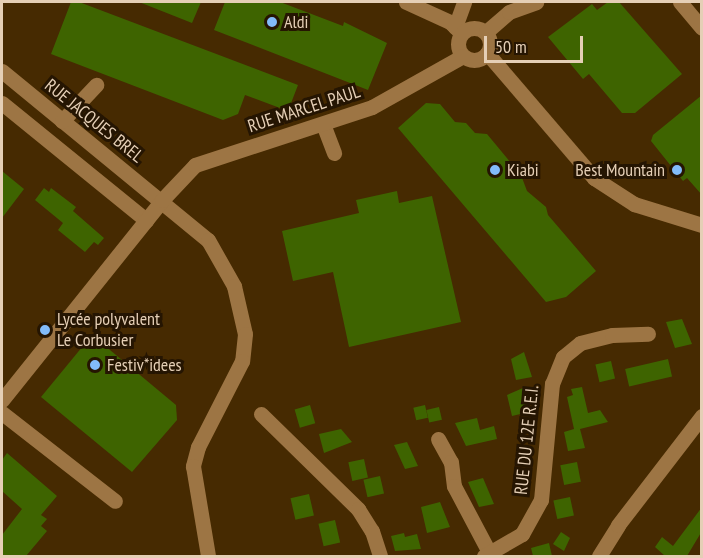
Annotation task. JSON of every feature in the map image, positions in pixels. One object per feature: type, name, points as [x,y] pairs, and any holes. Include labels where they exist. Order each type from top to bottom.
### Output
[{"type":"street","points":[[406,2],[458,30],[476,27],[486,32],[490,43],[487,54],[476,60],[463,56],[458,47],[458,30],[464,2]]},
{"type":"street","points":[[486,32],[509,12],[536,2]]},
{"type":"street","points":[[680,2],[702,28]]},
{"type":"street","points":[[487,54],[594,178],[634,204],[702,225]]},
{"type":"street","name":"RUE MARCEL PAUL","points":[[2,400],[146,219],[195,165],[372,107],[463,56]]},
{"type":"street","name":"RUE JACQUES BREL","points":[[2,71],[208,240],[234,286],[242,311],[242,361],[198,447],[193,466],[208,556]]},
{"type":"street","points":[[62,121],[96,85]]},
{"type":"street","points":[[2,103],[146,219]]},
{"type":"street","points":[[323,124],[333,153]]},
{"type":"street","name":"RUE DU 12E R.E.I.","points":[[487,555],[522,534],[531,523],[541,500],[552,384],[563,357],[580,343],[612,335],[648,334]]},
{"type":"street","points":[[2,413],[115,501]]},
{"type":"street","points":[[261,414],[358,509],[372,531],[380,556]]},
{"type":"street","points":[[599,556],[618,525],[702,416]]},
{"type":"street","points":[[674,454],[702,429]]},
{"type":"street","points":[[438,439],[451,462],[454,486],[487,555]]},
{"type":"building","points":[[71,2],[79,2],[298,85],[288,111],[245,95],[238,114],[223,120],[51,54]]},
{"type":"building","points":[[139,2],[201,2],[192,23]]},
{"type":"building","points":[[225,2],[280,2],[343,26],[344,22],[387,43],[368,90],[214,30]]},
{"type":"building","points":[[608,2],[619,2],[682,74],[635,113],[622,113],[589,74],[583,79],[548,37],[592,4],[597,10]]},
{"type":"building","points":[[702,95],[702,195],[687,178],[683,181],[651,141],[653,135]]},
{"type":"building","points":[[426,103],[440,104],[455,122],[466,123],[475,133],[487,134],[521,175],[527,191],[546,207],[548,215],[596,271],[566,297],[546,302],[398,128]]},
{"type":"building","points":[[2,171],[24,189],[2,218]]},
{"type":"building","points":[[44,188],[49,192],[51,188],[76,207],[73,211],[104,238],[98,245],[94,242],[85,252],[58,230],[63,223],[35,200]]},
{"type":"building","points":[[397,191],[399,203],[432,196],[461,322],[349,347],[333,272],[293,281],[282,231],[359,213],[356,200]]},
{"type":"building","points":[[682,319],[692,344],[675,348],[666,322]]},
{"type":"building","points":[[92,335],[176,405],[177,420],[132,472],[41,397]]},
{"type":"building","points":[[524,352],[532,377],[516,380],[511,359]]},
{"type":"building","points":[[668,359],[672,377],[629,386],[625,369]]},
{"type":"building","points":[[611,361],[615,379],[599,382],[595,365]]},
{"type":"building","points":[[582,387],[588,413],[600,410],[608,422],[580,429],[585,448],[568,451],[564,432],[574,429],[567,397],[573,395],[571,389]]},
{"type":"building","points":[[523,388],[529,412],[512,416],[507,395]]},
{"type":"building","points":[[310,405],[315,423],[300,428],[295,409]]},
{"type":"building","points":[[425,405],[428,418],[416,420],[413,408]]},
{"type":"building","points":[[439,407],[442,420],[429,423],[426,410]]},
{"type":"building","points":[[477,418],[480,430],[494,426],[497,439],[466,446],[455,423]]},
{"type":"building","points":[[341,429],[352,442],[324,453],[319,434]]},
{"type":"building","points":[[407,442],[418,466],[405,469],[394,445]]},
{"type":"building","points":[[7,453],[57,496],[41,515],[47,519],[41,526],[47,531],[26,556],[2,556],[2,535],[22,509],[2,491],[2,460]]},
{"type":"building","points":[[364,459],[368,478],[352,481],[348,462]]},
{"type":"building","points":[[577,462],[581,482],[564,485],[560,465]]},
{"type":"building","points":[[380,476],[384,494],[367,497],[363,480]]},
{"type":"building","points":[[483,478],[494,504],[479,507],[468,482]]},
{"type":"building","points":[[309,494],[314,515],[295,520],[290,498]]},
{"type":"building","points":[[570,497],[574,516],[557,519],[553,501]]},
{"type":"building","points":[[440,502],[450,527],[427,533],[421,507]]},
{"type":"building","points":[[702,507],[702,531],[687,556],[665,556],[655,547],[662,537],[673,546]]},
{"type":"building","points":[[335,520],[340,542],[324,546],[318,524]]},
{"type":"building","points":[[561,532],[570,538],[564,551],[553,544]]},
{"type":"building","points":[[404,533],[405,537],[417,534],[421,549],[395,551],[391,536]]},
{"type":"building","points":[[549,543],[552,556],[533,556],[531,548]]},
{"type":"place","name":"Aldi","points":[[272,22]]},
{"type":"place","name":"Kiabi","points":[[495,170]]},
{"type":"place","name":"Best Mountain","points":[[677,170]]},
{"type":"place","name":"Lycée polyvalent Le Corbusier","points":[[45,330]]},
{"type":"place","name":"Festiv*idees","points":[[95,365]]}]
